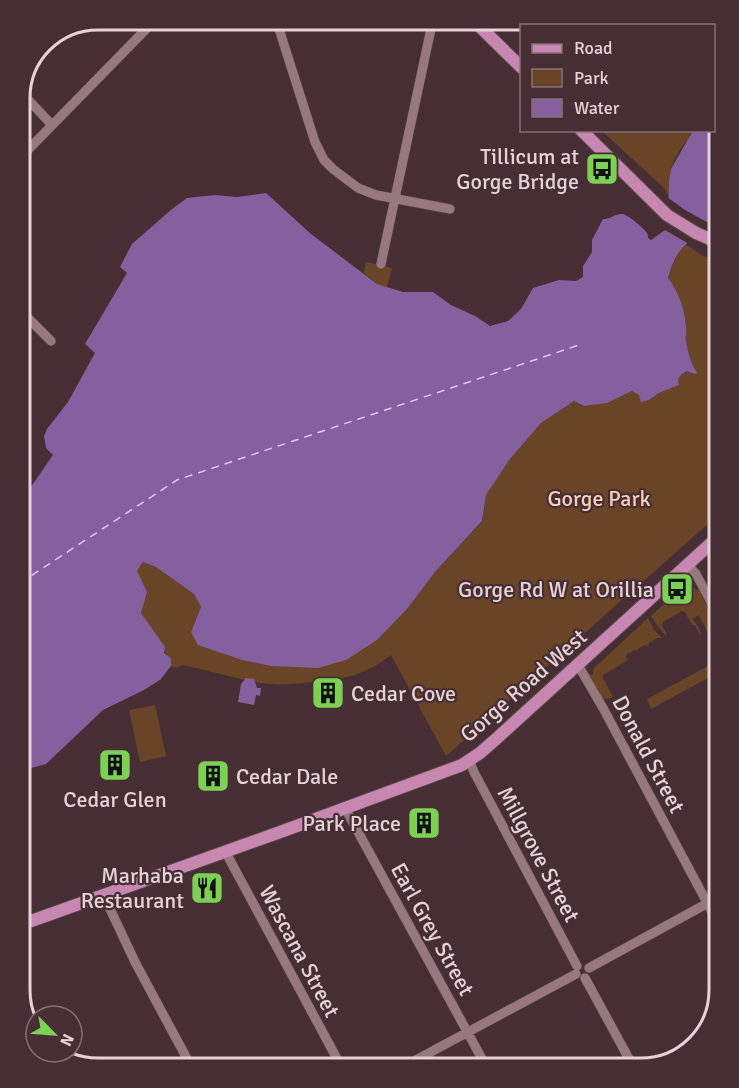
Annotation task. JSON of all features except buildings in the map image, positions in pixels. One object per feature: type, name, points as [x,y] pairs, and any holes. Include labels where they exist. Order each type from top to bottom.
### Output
[{"type":"main road","points":[[483,30],[520,66]]},
{"type":"main road","points":[[583,132],[657,206],[677,221],[709,238]]},
{"type":"main road","name":"Gorge Road West","points":[[30,922],[444,772],[469,760],[496,739],[709,546]]},
{"type":"street","points":[[30,148],[145,30]]},
{"type":"street","points":[[279,30],[315,142],[324,159],[342,178],[376,195],[450,209]]},
{"type":"street","points":[[381,264],[431,30]]},
{"type":"street","points":[[30,102],[52,125]]},
{"type":"street","points":[[30,320],[51,341]]},
{"type":"street","points":[[688,565],[709,597]]},
{"type":"street","name":"Donald Street","points":[[578,665],[708,903]]},
{"type":"street","name":"Millgrove Street","points":[[469,760],[576,970]]},
{"type":"street","name":"Earl Grey Street","points":[[345,808],[481,1058]]},
{"type":"street","name":"Wascana Street","points":[[225,851],[337,1058]]},
{"type":"street","points":[[104,896],[135,962],[187,1058]]},
{"type":"street","points":[[589,968],[708,903]]},
{"type":"street","points":[[419,1058],[584,964],[589,968]]},
{"type":"street","points":[[576,970],[579,978],[585,978],[589,975],[589,968]]},
{"type":"street","points":[[585,978],[629,1058]]},
{"type":"green space","points":[[603,132],[694,132],[684,144],[671,169],[670,194],[667,195],[665,189]]},
{"type":"green space","name":"Gorge Park","points":[[685,244],[709,258],[709,523],[446,756],[391,655],[363,672],[353,675],[333,680],[289,684],[268,684],[183,665],[176,668],[171,666],[171,658],[141,613],[143,605],[137,571],[143,562],[156,567],[194,594],[201,607],[191,632],[224,654],[242,660],[271,666],[377,640],[407,609],[435,572],[482,522],[486,495],[510,459],[541,423],[574,401],[584,406],[606,403],[632,391],[649,400],[679,385],[678,379],[687,371],[694,374],[686,342],[683,308],[668,279]]},
{"type":"green space","points":[[366,262],[392,268],[387,287],[377,284],[364,273]]},
{"type":"green space","points":[[686,584],[690,584],[696,590],[698,589],[709,609],[709,636],[699,615],[692,619],[701,633],[700,635],[695,625],[692,625],[685,612],[682,611],[663,622],[666,636],[651,616]]},
{"type":"green space","points":[[648,618],[654,630],[662,638],[657,638],[648,646],[645,645],[638,651],[627,654],[628,660],[602,676],[613,697],[603,698],[591,678],[593,669]]},
{"type":"green space","points":[[709,665],[709,677],[651,709],[647,699]]},
{"type":"green space","points":[[155,705],[166,756],[140,762],[129,710]]},
{"type":"water","points":[[693,132],[709,132],[709,228],[684,246],[673,263],[668,278],[683,308],[688,349],[697,373],[687,371],[678,379],[679,385],[649,400],[641,402],[639,395],[632,391],[607,403],[584,406],[574,401],[541,423],[510,459],[486,495],[482,521],[435,572],[407,609],[377,640],[346,660],[318,668],[271,666],[242,660],[198,645],[191,632],[201,607],[194,594],[156,567],[143,562],[137,571],[147,592],[141,613],[165,647],[164,653],[171,658],[171,666],[160,680],[103,710],[46,764],[30,768],[30,488],[53,455],[46,448],[44,436],[68,402],[95,353],[85,344],[127,273],[120,267],[132,244],[187,198],[215,195],[237,197],[266,193],[311,234],[377,284],[403,292],[433,292],[451,305],[490,326],[508,321],[521,309],[533,288],[559,280],[576,281],[583,277],[583,266],[592,252],[592,240],[603,219],[623,214],[643,228],[651,240],[668,228],[671,169]]},
{"type":"water","points":[[246,678],[254,679],[257,688],[261,688],[260,696],[256,695],[254,705],[238,702],[241,684]]},
{"type":"pier","points":[[667,197],[709,223],[709,232],[689,244],[663,229]]},
{"type":"ferry route","points":[[30,576],[177,480],[579,345]]},
{"type":"place","name":"Tillicum at Gorge Bridge","points":[[602,169]]},
{"type":"place","name":"Gorge Rd W at Orillia","points":[[677,589]]},
{"type":"place","name":"Cedar Cove","points":[[328,693]]},
{"type":"place","name":"Cedar Glen","points":[[115,765]]},
{"type":"place","name":"Cedar Dale","points":[[213,776]]},
{"type":"place","name":"Park Place","points":[[424,823]]},
{"type":"place","name":"Marhaba Restaurant","points":[[207,888]]}]
